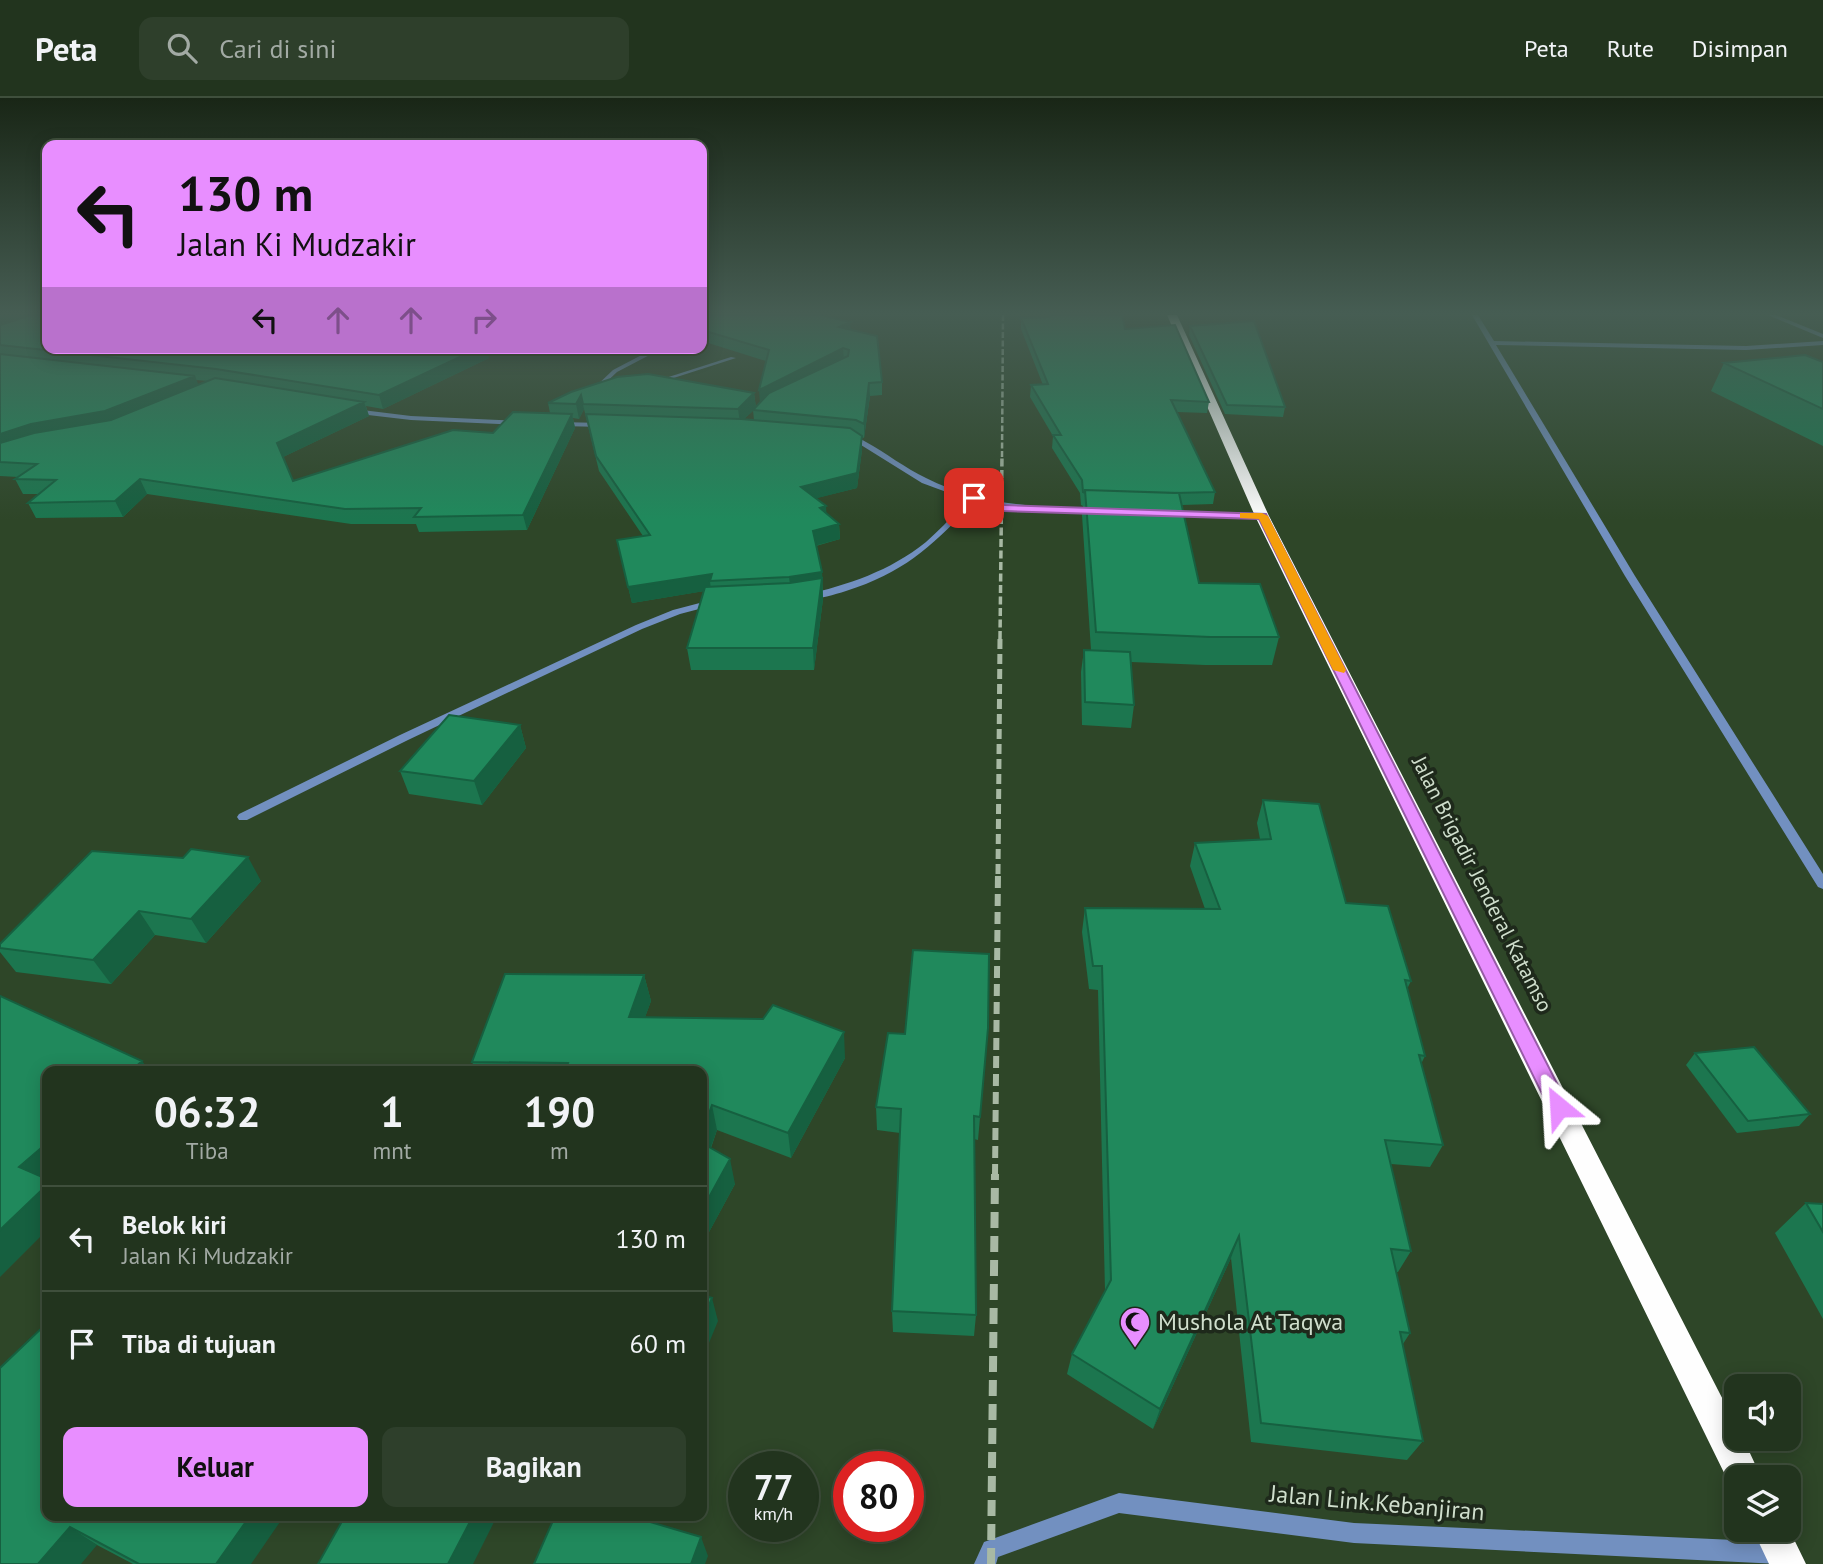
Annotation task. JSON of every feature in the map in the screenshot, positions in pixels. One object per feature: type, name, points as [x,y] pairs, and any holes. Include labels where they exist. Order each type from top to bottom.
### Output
[{"type":"highway","name":"Jalan Brigadir Jenderal Katamso","points":[[1203,383],[1262,516],[1738,1465]]},
{"type":"street","points":[[588,394],[602,383]]},
{"type":"street","points":[[1517,383],[1616,553],[1823,884]]},
{"type":"street","points":[[596,389],[610,387]]},
{"type":"street","points":[[342,409],[411,418],[529,423]]},
{"type":"street","points":[[556,424],[609,425]]},
{"type":"street","points":[[834,435],[853,438],[923,480],[1004,508],[1102,512]]},
{"type":"street","points":[[789,598],[812,596],[851,585],[895,566],[928,545],[974,498]]},
{"type":"street","points":[[1155,514],[1262,516]]},
{"type":"street","points":[[243,817],[436,721],[638,629],[681,610],[725,601]]},
{"type":"street","name":"Jalan Link.Kebanjiran","points":[[985,1564],[991,1549],[1119,1503],[1353,1532],[1781,1549]]},
{"type":"building","points":[[0,383],[176,383],[105,411],[31,424],[0,434]]},
{"type":"building","points":[[202,383],[249,383],[364,402],[277,443],[293,481],[453,430],[493,433],[513,412],[572,414],[523,515],[414,517],[421,508],[345,509],[140,479],[115,501],[28,503],[56,480],[15,479],[37,464],[0,462],[0,443],[34,433],[111,420]]},
{"type":"building","points":[[306,383],[404,383],[379,395]]},
{"type":"building","points":[[597,383],[701,383],[754,393],[738,409],[583,404],[581,395],[576,404],[548,403]]},
{"type":"building","points":[[761,383],[772,383],[759,390]]},
{"type":"building","points":[[789,383],[869,383],[864,424],[856,420],[753,410],[769,393]]},
{"type":"building","points":[[1201,383],[1209,402],[1171,400],[1215,492],[1083,492],[1082,480],[1053,435],[1061,435],[1031,385]]},
{"type":"building","points":[[1217,383],[1276,383],[1285,407],[1227,405]]},
{"type":"building","points":[[1768,383],[1823,383],[1823,409]]},
{"type":"building","points":[[586,414],[741,419],[850,428],[862,436],[857,473],[801,487],[826,506],[820,508],[839,524],[813,531],[822,572],[789,577],[710,581],[712,574],[628,587],[617,540],[650,535],[596,456]]},
{"type":"building","points":[[1085,490],[1179,493],[1199,583],[1260,584],[1279,637],[1096,632]]},
{"type":"building","points":[[822,578],[813,648],[687,648],[705,587],[790,583]]},
{"type":"building","points":[[1084,650],[1130,652],[1134,705],[1085,702]]},
{"type":"building","points":[[449,715],[520,725],[474,781],[400,771]]},
{"type":"building","points":[[1263,800],[1319,804],[1346,903],[1388,906],[1411,981],[1405,980],[1425,1056],[1419,1055],[1443,1145],[1385,1140],[1411,1251],[1391,1249],[1410,1333],[1400,1332],[1423,1441],[1261,1423],[1239,1236],[1160,1409],[1072,1354],[1111,1280],[1102,966],[1093,966],[1085,908],[1220,909],[1195,843],[1271,839]]},
{"type":"building","points":[[191,849],[248,857],[191,919],[139,911],[93,960],[0,948],[0,944],[92,851],[183,858]]},
{"type":"building","points":[[913,950],[989,954],[988,1028],[980,1117],[974,1116],[976,1315],[892,1311],[901,1109],[876,1107],[888,1033],[905,1034]]},
{"type":"building","points":[[505,974],[644,975],[629,1017],[763,1019],[773,1005],[844,1032],[788,1133],[712,1105],[707,1119],[707,1066],[567,1066],[568,1063],[472,1062]]},
{"type":"building","points":[[0,996],[142,1061],[136,1066],[42,1066],[42,1147],[19,1167],[42,1177],[42,1190],[0,1230]]},
{"type":"building","points":[[1754,1047],[1810,1114],[1748,1121],[1695,1053]]},
{"type":"building","points":[[707,1146],[730,1159],[707,1201]]},
{"type":"building","points":[[1806,1203],[1823,1204],[1823,1232]]},
{"type":"building","points":[[707,1296],[712,1298],[707,1310]]},
{"type":"building","points":[[42,1328],[42,1521],[246,1521],[216,1564],[139,1564],[70,1527],[38,1564],[0,1564],[0,1368]]},
{"type":"building","points":[[342,1521],[470,1521],[448,1564],[318,1564]]},
{"type":"building","points":[[553,1521],[647,1521],[701,1537],[691,1564],[534,1564]]},
{"type":"railway","points":[[1002,457],[1003,383]]},
{"type":"railway","points":[[1000,639],[1002,455]]},
{"type":"railway","points":[[998,874],[1000,638]]},
{"type":"railway","points":[[995,1176],[998,872]]},
{"type":"railway","points":[[991,1564],[995,1174]]},
{"type":"slow traffic","points":[[1244,516],[1262,516],[1340,670]]},
{"type":"place","name":"Mushola At Taqwa","points":[[1135,1349]]},
{"type":"route","points":[[974,498],[1004,508],[1262,516],[1559,1107]]}]
